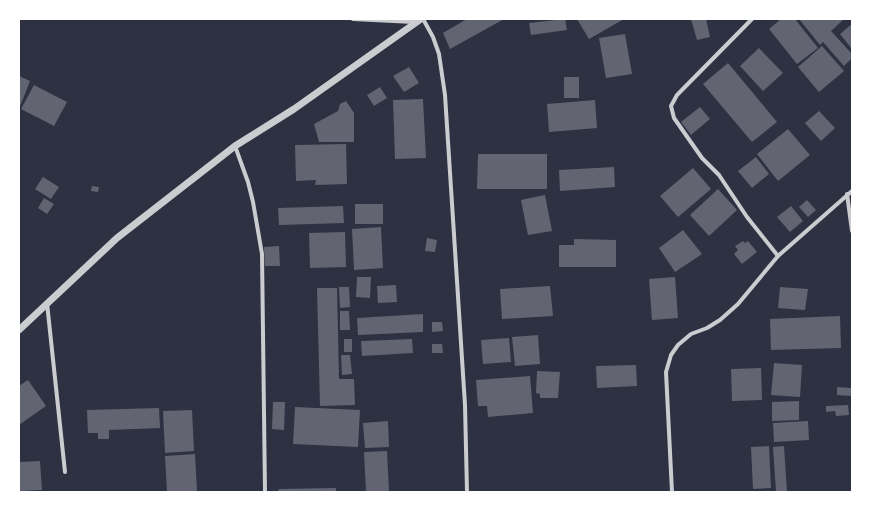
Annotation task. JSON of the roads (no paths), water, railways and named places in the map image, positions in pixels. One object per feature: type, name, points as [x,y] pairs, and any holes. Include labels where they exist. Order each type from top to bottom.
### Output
[{"type":"street","points":[[353,19],[420,20]]},
{"type":"street","points":[[752,19],[677,95],[671,106],[674,118],[702,158],[719,175],[747,217],[778,256]]},
{"type":"street","points":[[19,330],[47,302],[117,238],[235,146],[294,109],[420,20]]},
{"type":"street","points":[[420,20],[433,37],[440,54],[445,95],[465,405],[467,492]]},
{"type":"street","points":[[235,146],[248,182],[262,254],[265,492]]},
{"type":"street","points":[[672,492],[666,372],[671,355],[678,345],[691,334],[707,328],[720,320],[738,304],[778,256],[852,190]]},
{"type":"street","points":[[847,194],[852,231]]},
{"type":"street","points":[[47,302],[65,472]]}]
